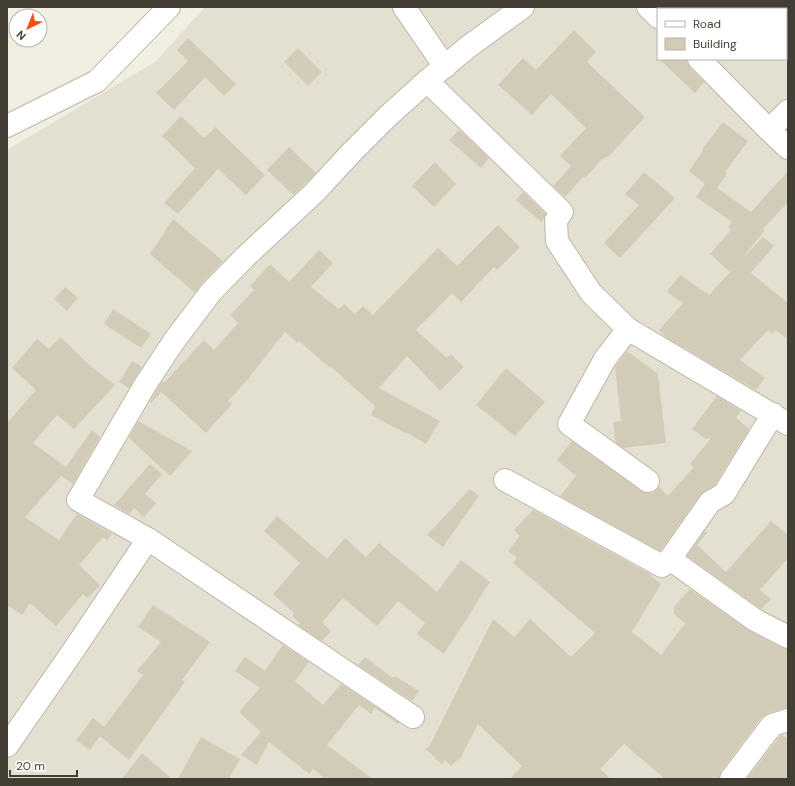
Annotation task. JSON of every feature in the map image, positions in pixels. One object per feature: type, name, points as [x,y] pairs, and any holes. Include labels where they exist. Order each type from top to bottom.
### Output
[{"type":"street","points":[[7,126],[97,81],[169,7]]},
{"type":"street","points":[[404,7],[445,66]]},
{"type":"street","points":[[413,717],[148,539],[78,500],[145,385],[174,340],[211,292],[245,257],[315,192],[388,116],[468,47],[523,7]]},
{"type":"street","points":[[648,7],[657,16]]},
{"type":"street","points":[[700,60],[788,148]]},
{"type":"street","points":[[427,81],[562,212],[556,220],[557,241],[591,293],[628,329],[780,419],[724,494],[710,502],[670,559],[662,566],[506,480]]},
{"type":"street","points":[[769,130],[788,111]]},
{"type":"street","points":[[628,329],[605,359],[569,424],[648,481]]},
{"type":"street","points":[[7,746],[148,539]]},
{"type":"street","points":[[670,559],[755,620],[788,637]]},
{"type":"street","points":[[731,779],[772,725],[788,720]]},
{"type":"shaded area","points":[[205,7],[788,7],[788,779],[7,779],[7,150],[155,62]]},
{"type":"building","points":[[574,30],[596,52],[587,62],[645,117],[608,157],[603,158],[565,197],[553,186],[571,166],[560,156],[586,128],[551,94],[532,115],[498,85],[523,58],[536,70]]},
{"type":"building","points":[[188,38],[236,84],[224,96],[205,77],[174,110],[156,93],[188,61],[177,50]]},
{"type":"building","points":[[298,48],[322,72],[308,86],[284,62]]},
{"type":"building","points":[[660,60],[687,60],[690,68],[704,82],[695,93]]},
{"type":"building","points":[[181,116],[204,138],[215,127],[265,175],[246,195],[218,169],[178,214],[164,203],[195,168],[162,136]]},
{"type":"building","points":[[723,122],[748,141],[725,172],[727,174],[717,188],[751,212],[788,171],[788,202],[763,229],[765,230],[741,260],[763,237],[774,246],[751,273],[788,303],[788,340],[776,330],[772,334],[768,330],[740,360],[765,378],[756,390],[685,347],[684,348],[667,338],[659,330],[683,303],[667,292],[680,275],[709,295],[730,272],[710,254],[731,230],[728,227],[732,222],[696,197],[705,184],[689,171],[703,150],[702,149]]},
{"type":"building","points":[[459,130],[489,158],[481,168],[449,140]]},
{"type":"building","points":[[289,147],[316,173],[293,195],[267,170]]},
{"type":"building","points":[[435,162],[456,184],[434,207],[412,186]]},
{"type":"building","points":[[644,172],[675,198],[620,258],[604,243],[639,205],[625,194]]},
{"type":"building","points":[[523,192],[546,214],[541,222],[516,200]]},
{"type":"building","points":[[173,219],[223,261],[202,283],[195,293],[150,254]]},
{"type":"building","points":[[498,225],[520,247],[497,270],[494,267],[461,302],[452,293],[416,330],[447,358],[451,354],[464,367],[440,391],[407,356],[379,388],[440,421],[426,444],[406,432],[405,433],[371,415],[375,406],[331,367],[330,368],[299,341],[297,343],[285,332],[251,376],[228,401],[232,404],[206,433],[161,392],[151,403],[150,402],[162,381],[164,383],[204,340],[214,350],[238,323],[230,315],[254,290],[250,286],[270,264],[289,282],[319,250],[333,263],[311,287],[339,309],[344,304],[355,314],[363,306],[373,315],[438,248],[457,266]]},
{"type":"building","points":[[65,287],[78,298],[67,311],[54,299]]},
{"type":"building","points":[[113,309],[151,334],[141,348],[104,324]]},
{"type":"building","points":[[60,337],[93,368],[115,385],[74,429],[57,415],[33,443],[66,467],[92,430],[100,437],[73,484],[61,476],[25,517],[59,540],[77,514],[112,534],[107,540],[103,537],[79,565],[100,585],[88,598],[83,594],[56,626],[30,603],[22,615],[7,605],[7,423],[36,390],[12,368],[37,339],[49,349]]},
{"type":"building","points":[[627,351],[658,374],[666,443],[623,448],[616,443],[613,422],[621,421],[615,367]]},
{"type":"building","points":[[132,361],[142,367],[129,388],[119,382]]},
{"type":"building","points":[[506,368],[545,402],[515,436],[476,405]]},
{"type":"building","points":[[717,396],[741,411],[736,418],[749,429],[715,485],[700,495],[660,551],[560,496],[576,476],[557,460],[572,441],[641,491],[652,494],[659,487],[668,496],[694,467],[690,464],[711,438],[706,439],[692,429]]},
{"type":"building","points":[[138,421],[192,451],[170,476],[129,438]]},
{"type":"building","points":[[150,464],[162,474],[145,494],[156,503],[144,517],[134,508],[129,514],[114,505]]},
{"type":"building","points":[[470,489],[479,496],[443,547],[427,535]]},
{"type":"building","points":[[533,510],[652,575],[651,576],[661,584],[632,632],[661,655],[685,623],[674,614],[674,607],[690,589],[748,630],[782,648],[788,649],[788,708],[768,713],[762,717],[721,771],[719,779],[665,779],[624,744],[600,769],[611,779],[510,779],[522,766],[478,724],[461,757],[451,766],[445,760],[441,764],[426,749],[430,745],[493,619],[514,637],[530,619],[571,657],[595,633],[513,563],[517,558],[508,551],[520,536],[514,530]]},
{"type":"building","points":[[277,516],[327,559],[345,538],[366,557],[379,543],[437,592],[461,560],[490,582],[444,654],[417,634],[425,623],[398,601],[377,626],[343,598],[322,622],[331,631],[322,641],[298,625],[300,623],[292,616],[294,613],[273,594],[300,563],[264,531]]},
{"type":"building","points":[[771,521],[788,535],[788,558],[760,590],[771,599],[761,609],[687,556],[705,531],[707,533],[697,545],[726,572]]},
{"type":"building","points":[[153,605],[210,642],[182,680],[185,682],[129,760],[100,736],[90,750],[76,740],[93,718],[104,727],[143,675],[137,671],[161,642],[138,627]]},
{"type":"building","points":[[283,645],[309,662],[295,681],[323,705],[341,684],[399,722],[398,724],[375,708],[371,714],[359,705],[327,745],[373,779],[325,779],[313,769],[309,774],[269,742],[257,765],[241,755],[261,732],[239,712],[260,688],[235,671],[245,657],[265,671]]},
{"type":"building","points":[[365,657],[393,678],[395,676],[419,691],[412,701],[358,665]]},
{"type":"building","points":[[783,735],[788,740],[788,779],[747,779],[780,736]]},
{"type":"building","points":[[201,737],[240,759],[229,779],[178,779]]},
{"type":"building","points":[[142,753],[172,779],[122,779]]}]
